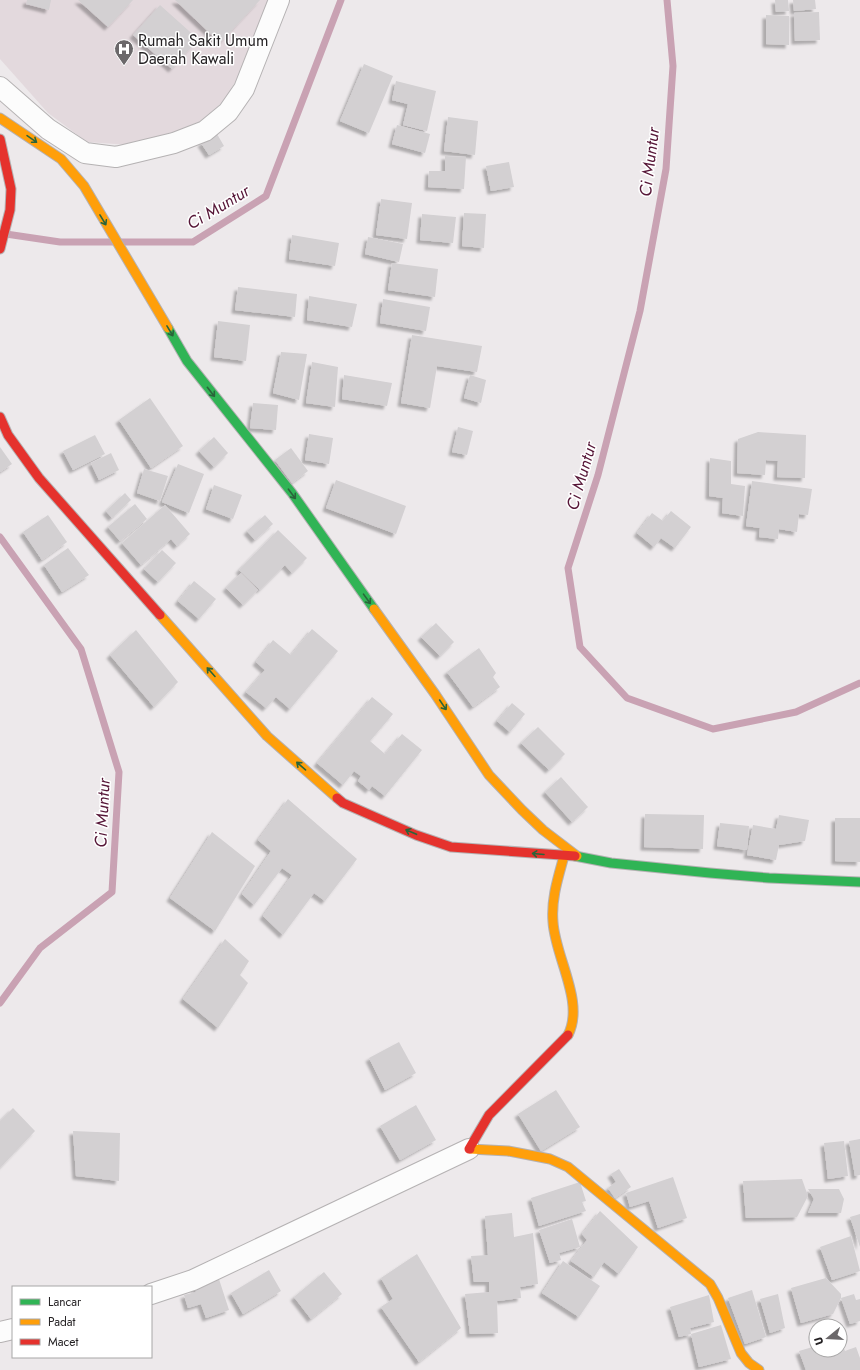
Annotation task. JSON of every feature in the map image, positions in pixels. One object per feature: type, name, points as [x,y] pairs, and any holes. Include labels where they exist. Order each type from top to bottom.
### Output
[{"type":"main road","points":[[0,118],[61,159],[84,186],[187,361],[292,493],[434,694],[489,775],[543,830],[577,856]]},
{"type":"main road","points":[[0,139],[12,189],[10,210],[0,249]]},
{"type":"main road","points":[[0,416],[8,435],[39,478],[262,730],[343,803],[416,835],[451,847],[577,856],[611,863],[710,873],[769,878],[860,882]]},
{"type":"main road","points":[[564,856],[553,903],[553,922],[556,942],[570,992],[574,1013],[572,1024],[567,1036],[489,1115],[469,1149],[508,1151],[550,1159],[568,1168],[710,1284],[718,1298],[741,1353],[745,1360],[759,1370]]},
{"type":"street","points":[[0,87],[48,129],[85,153],[116,157],[174,143],[205,131],[228,112],[244,89],[279,0]]},
{"type":"street","points":[[152,1294],[193,1280],[469,1149]]},
{"type":"street","points":[[0,1332],[12,1329]]},
{"type":"shaded area","name":"Rumah Sakit Umum Daerah Kawali","points":[[0,0],[268,0],[240,73],[225,100],[198,123],[166,137],[129,145],[87,142],[48,113],[0,59]]},
{"type":"building","points":[[27,0],[51,0],[49,10],[26,4]]},
{"type":"building","points":[[78,0],[133,0],[108,27]]},
{"type":"building","points":[[175,0],[260,0],[220,43]]},
{"type":"building","points":[[775,0],[788,0],[789,11],[776,12]]},
{"type":"building","points":[[793,0],[815,0],[816,9],[794,11]]},
{"type":"building","points":[[160,5],[198,39],[172,69],[133,35]]},
{"type":"building","points":[[819,12],[820,40],[795,41],[794,13]]},
{"type":"building","points":[[766,15],[789,16],[789,45],[766,44]]},
{"type":"building","points":[[364,64],[393,76],[369,133],[340,121]]},
{"type":"building","points":[[396,81],[436,91],[427,131],[403,125],[408,104],[392,100]]},
{"type":"building","points":[[448,117],[478,121],[475,155],[444,151]]},
{"type":"building","points":[[397,125],[430,134],[425,153],[392,144]]},
{"type":"building","points":[[217,134],[224,146],[209,155],[201,143]]},
{"type":"building","points":[[445,156],[466,157],[464,189],[428,187],[429,171],[445,171]]},
{"type":"building","points":[[509,162],[514,187],[491,191],[486,166]]},
{"type":"building","points":[[381,199],[412,203],[407,239],[376,235]]},
{"type":"building","points":[[464,213],[486,214],[484,248],[462,246]]},
{"type":"building","points":[[422,214],[456,217],[453,243],[420,240]]},
{"type":"building","points":[[292,235],[339,243],[335,266],[289,259]]},
{"type":"building","points":[[368,237],[403,244],[399,262],[365,254]]},
{"type":"building","points":[[392,263],[438,269],[435,297],[388,290]]},
{"type":"building","points":[[238,287],[297,294],[295,317],[235,310]]},
{"type":"building","points":[[309,296],[357,304],[352,327],[307,320]]},
{"type":"building","points":[[383,299],[430,307],[426,331],[380,323]]},
{"type":"building","points":[[218,321],[250,325],[246,361],[214,357]]},
{"type":"building","points":[[412,335],[482,346],[477,372],[437,366],[430,408],[401,403]]},
{"type":"building","points":[[281,352],[307,354],[299,400],[273,393]]},
{"type":"building","points":[[312,362],[338,367],[335,407],[306,403]]},
{"type":"building","points":[[344,375],[392,383],[387,406],[342,399]]},
{"type":"building","points":[[470,375],[486,380],[481,403],[464,398]]},
{"type":"building","points":[[150,398],[183,446],[151,468],[119,420]]},
{"type":"building","points":[[253,403],[278,405],[276,430],[250,428]]},
{"type":"building","points":[[458,427],[473,431],[467,455],[452,452]]},
{"type":"building","points":[[758,432],[806,435],[805,478],[777,477],[778,461],[766,460],[765,475],[737,473],[738,439]]},
{"type":"building","points":[[309,434],[333,438],[329,464],[305,460]]},
{"type":"building","points":[[95,435],[105,454],[73,470],[63,451]]},
{"type":"building","points":[[214,437],[228,453],[214,467],[199,451]]},
{"type":"building","points":[[0,447],[12,464],[0,472]]},
{"type":"building","points":[[291,448],[308,471],[292,483],[275,460]]},
{"type":"building","points":[[111,453],[119,470],[99,480],[91,463]]},
{"type":"building","points":[[710,458],[731,461],[731,484],[745,486],[743,516],[722,513],[723,498],[709,496]]},
{"type":"building","points":[[178,464],[204,474],[189,513],[162,502]]},
{"type":"building","points":[[144,469],[168,476],[160,501],[137,493]]},
{"type":"building","points":[[336,480],[406,506],[396,534],[326,508]]},
{"type":"building","points":[[752,481],[812,489],[808,515],[799,514],[797,532],[779,529],[778,539],[759,537],[760,528],[746,526]]},
{"type":"building","points":[[214,485],[242,495],[233,519],[206,509]]},
{"type":"building","points":[[125,493],[131,500],[112,518],[106,511]]},
{"type":"building","points":[[135,504],[147,519],[120,541],[108,527]]},
{"type":"building","points":[[165,505],[190,534],[177,546],[171,539],[141,565],[122,543]]},
{"type":"building","points":[[671,511],[691,527],[675,548],[661,538],[654,547],[637,533],[652,513],[663,521]]},
{"type":"building","points":[[48,515],[67,542],[42,560],[23,532]]},
{"type":"building","points":[[265,515],[273,524],[255,540],[247,531]]},
{"type":"building","points":[[278,530],[307,558],[292,573],[285,565],[260,590],[239,570]]},
{"type":"building","points":[[68,548],[89,575],[62,592],[44,565]]},
{"type":"building","points":[[162,550],[176,563],[158,582],[144,569]]},
{"type":"building","points":[[241,573],[258,590],[243,605],[226,588]]},
{"type":"building","points":[[194,581],[216,599],[199,619],[178,601]]},
{"type":"building","points":[[436,623],[454,642],[440,656],[421,637]]},
{"type":"building","points":[[312,629],[338,651],[290,709],[276,697],[266,708],[246,692],[265,670],[256,662],[273,640],[291,655]]},
{"type":"building","points":[[136,630],[178,682],[154,707],[110,655]]},
{"type":"building","points":[[479,648],[496,673],[493,677],[500,687],[473,707],[447,672]]},
{"type":"building","points":[[372,697],[393,714],[370,741],[385,754],[402,734],[422,750],[385,796],[372,786],[369,790],[358,781],[361,776],[354,771],[343,785],[317,763]]},
{"type":"building","points":[[512,703],[525,714],[510,732],[497,721]]},
{"type":"building","points":[[538,727],[565,754],[549,770],[521,743]]},
{"type":"building","points":[[561,777],[588,807],[572,822],[545,792]]},
{"type":"building","points":[[288,799],[357,859],[325,901],[314,893],[283,935],[263,916],[292,875],[282,868],[254,905],[242,894],[271,851],[258,840]]},
{"type":"building","points":[[645,814],[704,815],[703,849],[644,847]]},
{"type":"building","points":[[779,815],[809,820],[805,841],[779,845],[776,860],[747,855],[753,825],[776,829]]},
{"type":"building","points":[[835,818],[860,818],[860,862],[835,861]]},
{"type":"building","points":[[720,823],[749,826],[747,850],[717,846]]},
{"type":"building","points":[[212,832],[255,866],[215,931],[170,898]]},
{"type":"building","points":[[225,939],[249,961],[240,975],[248,983],[218,1028],[183,999]]},
{"type":"building","points":[[399,1042],[416,1073],[385,1090],[369,1058]]},
{"type":"building","points":[[556,1090],[580,1127],[541,1151],[518,1114]]},
{"type":"building","points":[[416,1105],[436,1140],[400,1160],[380,1126]]},
{"type":"building","points":[[13,1108],[35,1131],[0,1168],[0,1121]]},
{"type":"building","points":[[73,1131],[120,1133],[119,1181],[76,1176]]},
{"type":"building","points":[[860,1139],[860,1175],[855,1176],[849,1141]]},
{"type":"building","points":[[844,1141],[848,1176],[828,1179],[824,1143]]},
{"type":"building","points":[[619,1169],[631,1187],[615,1198],[608,1188],[616,1182],[611,1174]]},
{"type":"building","points":[[673,1177],[687,1218],[658,1228],[649,1201],[630,1207],[626,1193]]},
{"type":"building","points":[[802,1179],[808,1196],[797,1217],[746,1218],[743,1181]]},
{"type":"building","points":[[580,1182],[586,1201],[582,1202],[586,1211],[539,1226],[531,1198]]},
{"type":"building","points":[[808,1189],[839,1189],[844,1199],[841,1213],[808,1213],[814,1199]]},
{"type":"building","points":[[600,1211],[638,1247],[619,1274],[604,1262],[594,1277],[571,1261],[587,1240],[582,1234]]},
{"type":"building","points":[[512,1213],[514,1237],[533,1233],[538,1284],[520,1287],[521,1298],[497,1301],[498,1333],[470,1334],[465,1294],[489,1292],[489,1282],[474,1282],[471,1256],[488,1255],[485,1216]]},
{"type":"building","points":[[860,1214],[860,1247],[850,1217]]},
{"type":"building","points":[[572,1219],[580,1247],[559,1253],[561,1260],[550,1263],[539,1230]]},
{"type":"building","points":[[851,1236],[860,1271],[832,1280],[820,1247]]},
{"type":"building","points":[[417,1254],[461,1328],[419,1362],[381,1307],[393,1299],[381,1278]]},
{"type":"building","points":[[563,1261],[600,1286],[579,1317],[542,1293]]},
{"type":"building","points":[[269,1270],[281,1291],[243,1314],[231,1293]]},
{"type":"building","points":[[324,1272],[342,1294],[311,1319],[294,1297]]},
{"type":"building","points":[[218,1276],[229,1310],[206,1318],[201,1304],[188,1308],[184,1295],[196,1292],[194,1284]]},
{"type":"building","points":[[826,1278],[841,1294],[841,1298],[833,1314],[819,1318],[808,1318],[808,1321],[801,1323],[791,1288]]},
{"type":"building","points":[[752,1290],[766,1337],[745,1344],[728,1298]]},
{"type":"building","points":[[778,1294],[785,1328],[770,1333],[760,1299]]},
{"type":"building","points":[[854,1294],[856,1300],[860,1299],[860,1321],[850,1324],[841,1298]]},
{"type":"building","points":[[709,1295],[714,1322],[690,1328],[691,1334],[679,1337],[670,1307]]},
{"type":"building","points":[[721,1325],[731,1359],[699,1367],[691,1334]]},
{"type":"building","points":[[856,1347],[860,1358],[860,1370],[806,1370],[799,1351],[808,1348],[808,1358],[848,1358],[848,1350]]},
{"type":"waterway","name":"Ci Muntur","points":[[6,234],[60,242],[193,242],[266,196],[341,0]]},
{"type":"waterway","name":"Ci Muntur","points":[[667,0],[673,66],[666,169],[640,311],[598,475],[568,568],[580,647],[627,698],[713,729],[796,712],[860,683]]},
{"type":"waterway","name":"Ci Muntur","points":[[0,537],[81,649],[119,772],[112,892],[40,948],[0,1003]]},
{"type":"traffic: fast","points":[[168,328],[187,361],[292,493],[374,609]]},
{"type":"traffic: fast","points":[[575,856],[611,863],[710,873],[769,878],[860,882]]},
{"type":"traffic: slow","points":[[0,118],[61,159],[84,186],[168,328]]},
{"type":"traffic: slow","points":[[374,609],[435,694],[489,775],[543,830],[577,856]]},
{"type":"traffic: slow","points":[[160,615],[267,736],[337,798]]},
{"type":"traffic: slow","points":[[564,856],[553,905],[553,922],[555,936],[568,979],[573,1008],[572,1022],[568,1035]]},
{"type":"traffic: slow","points":[[470,1149],[508,1151],[550,1159],[568,1167],[710,1284],[718,1298],[741,1353],[749,1363],[759,1370]]},
{"type":"traffic: jam","points":[[0,139],[11,189],[10,210],[0,249]]},
{"type":"traffic: jam","points":[[0,417],[8,435],[39,478],[160,615]]},
{"type":"traffic: jam","points":[[337,798],[343,803],[416,835],[451,847],[575,856]]},
{"type":"traffic: jam","points":[[470,1149],[489,1115],[568,1035]]},
{"type":"place","name":"Rumah Sakit Umum Daerah Kawali","points":[[124,66]]}]
